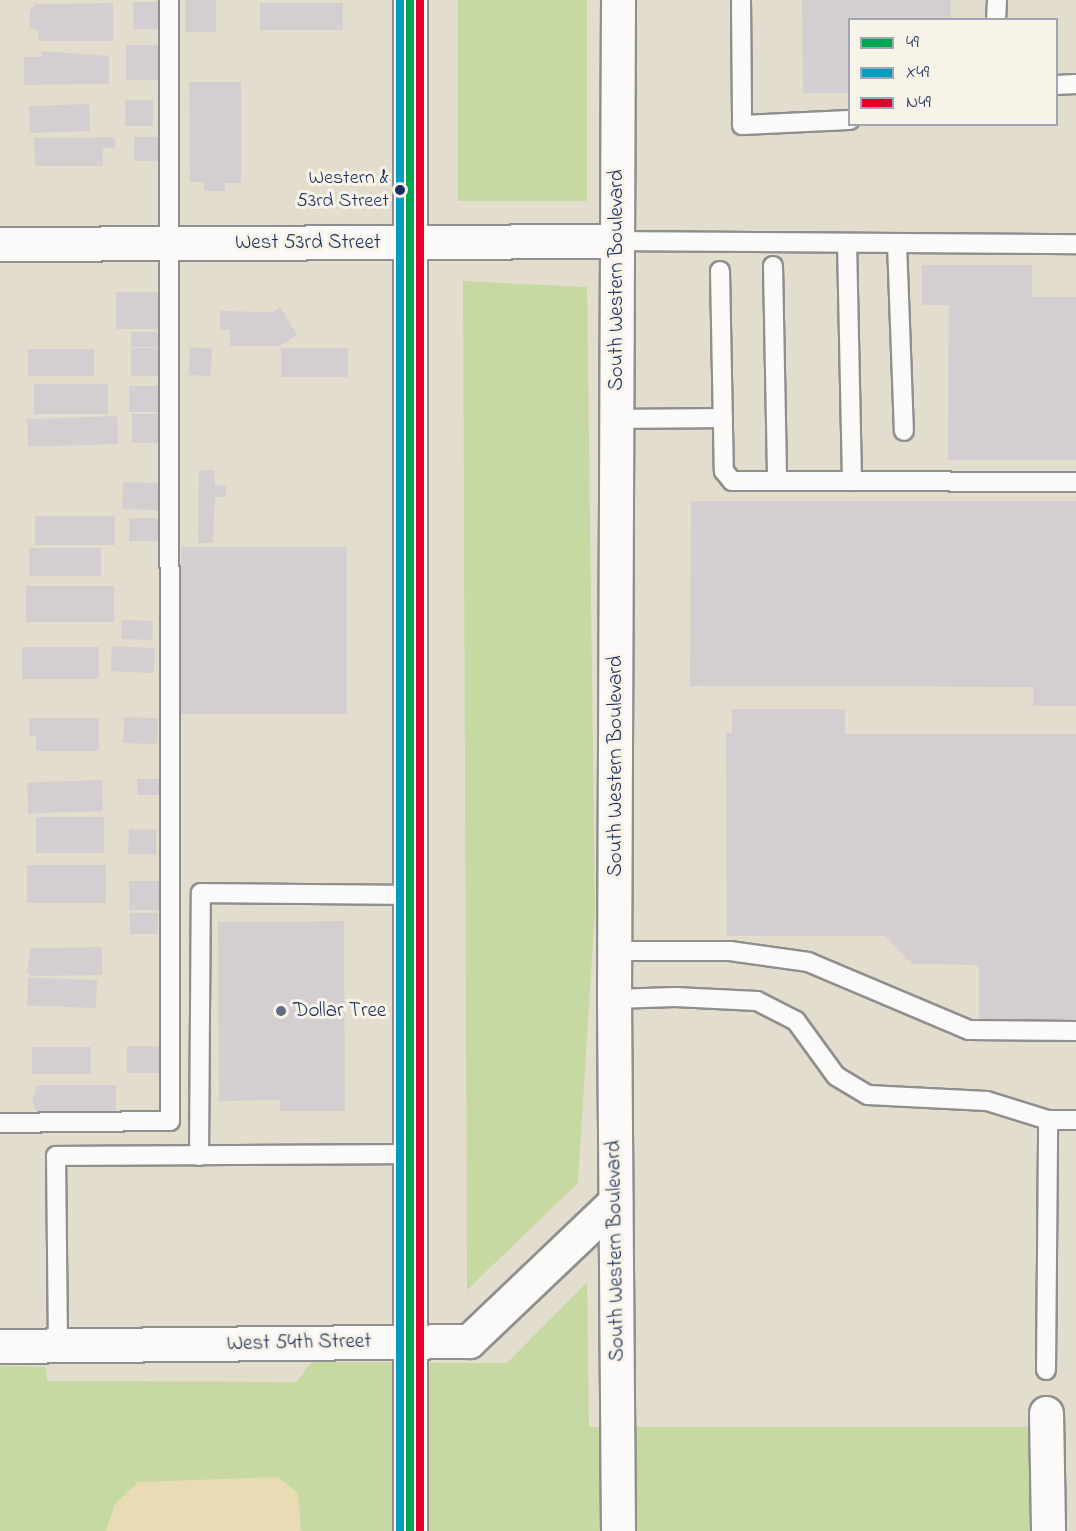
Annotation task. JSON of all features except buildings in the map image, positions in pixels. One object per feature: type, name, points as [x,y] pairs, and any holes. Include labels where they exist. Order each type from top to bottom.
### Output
[{"type":"street","points":[[410,0],[412,1154],[410,1531]]},
{"type":"street","name":"South Western Boulevard","points":[[618,0],[614,999],[618,1531]]},
{"type":"street","name":"West 53rd Street","points":[[0,244],[616,241]]},
{"type":"street","name":"West 54th Street","points":[[0,1346],[469,1341],[615,1202]]},
{"type":"street","points":[[1046,1413],[1048,1531]]},
{"type":"lane","points":[[0,1123],[170,1121],[169,0]]},
{"type":"lane","points":[[741,0],[742,125],[848,120]]},
{"type":"lane","points":[[996,18],[997,0]]},
{"type":"lane","points":[[1058,85],[1076,84]]},
{"type":"lane","points":[[616,241],[1076,244]]},
{"type":"lane","points":[[847,243],[852,481]]},
{"type":"lane","points":[[897,243],[904,431]]},
{"type":"lane","points":[[773,266],[777,481]]},
{"type":"lane","points":[[720,271],[724,471],[732,482],[1076,482]]},
{"type":"lane","points":[[616,419],[723,418]]},
{"type":"lane","points":[[199,1156],[201,893],[411,895]]},
{"type":"lane","points":[[615,951],[730,951],[808,962],[962,1028],[1076,1031]]},
{"type":"lane","points":[[614,999],[675,997],[757,1001],[796,1021],[836,1077],[868,1095],[987,1101],[1048,1120],[1076,1120]]},
{"type":"lane","points":[[1046,1370],[1048,1120]]},
{"type":"lane","points":[[58,1346],[56,1156],[412,1154]]},
{"type":"green space","points":[[458,0],[587,0],[587,201],[458,201]]},
{"type":"green space","points":[[463,281],[587,287],[595,910],[578,1183],[467,1290]]},
{"type":"green space","points":[[587,1282],[589,1427],[1030,1427],[1030,1531],[0,1531],[0,1366],[46,1367],[47,1381],[296,1382],[312,1362],[507,1363]]},
{"type":"sand","points":[[278,1477],[298,1493],[301,1531],[106,1531],[115,1504],[138,1482]]},
{"type":"transit line","name":"X49","points":[[400,0],[400,1531]]},
{"type":"transit line","name":"49","points":[[410,0],[410,1531]]},
{"type":"transit line","name":"N49","points":[[420,0],[420,1531]]},
{"type":"place","name":"Western & 53rd Street","points":[[400,190]]},
{"type":"place","name":"Dollar Tree","points":[[281,1011]]}]
